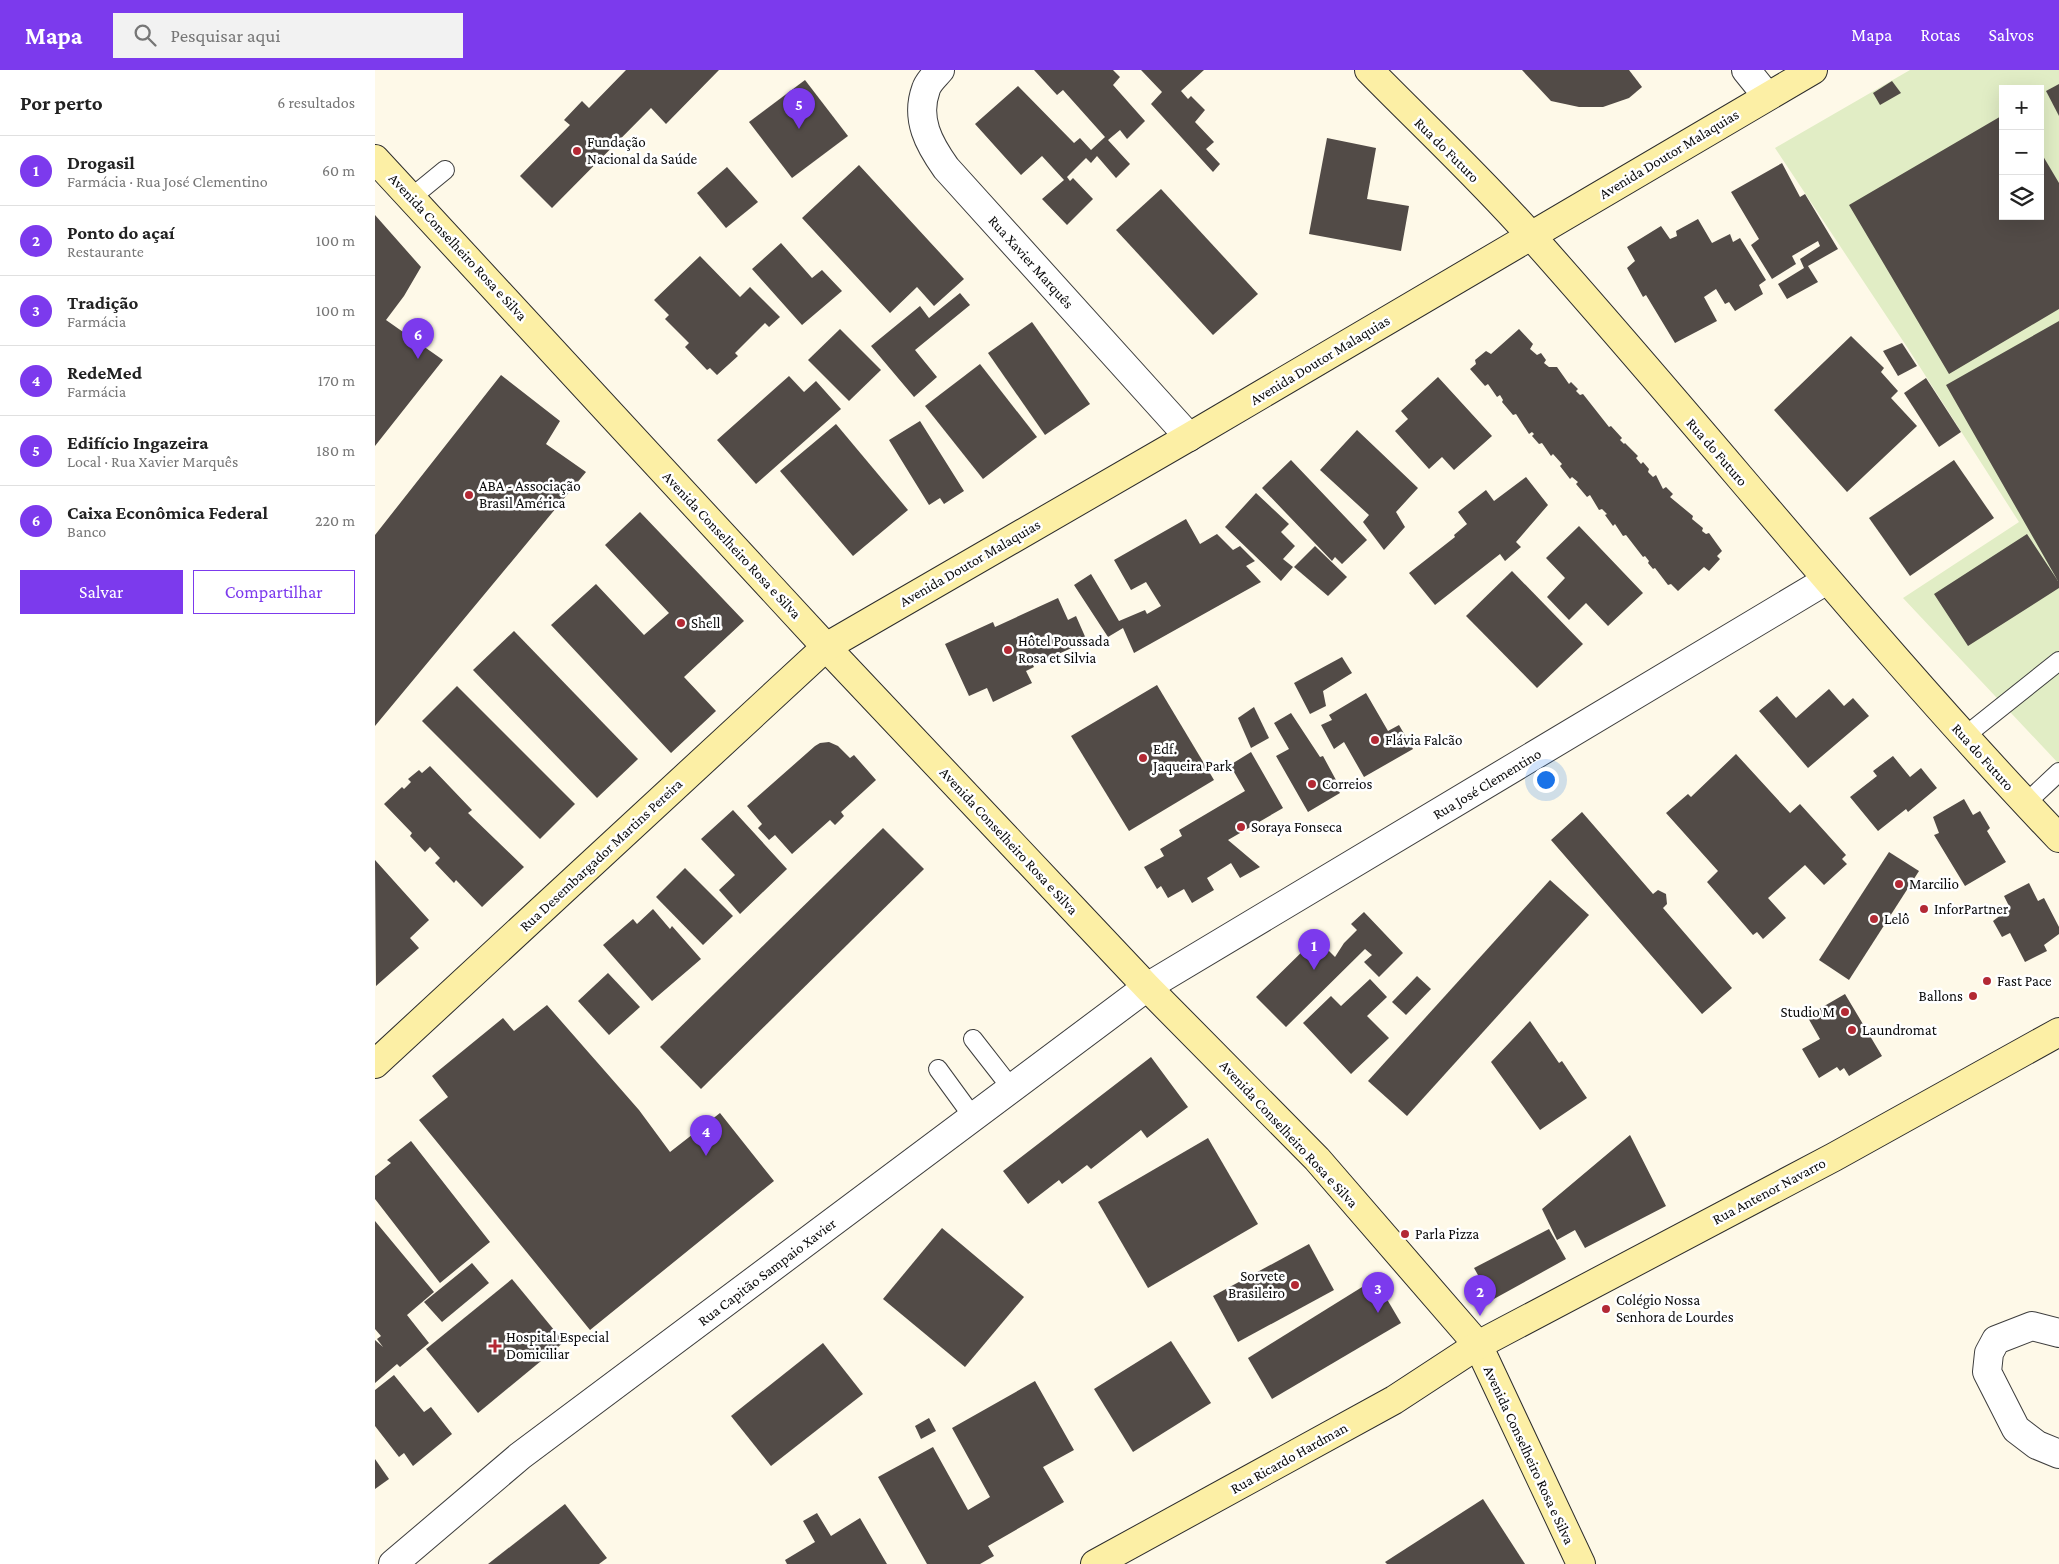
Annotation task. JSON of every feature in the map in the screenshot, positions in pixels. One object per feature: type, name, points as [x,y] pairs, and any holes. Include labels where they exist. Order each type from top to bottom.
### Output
[{"type":"street","name":"Rua Xavier Marquês","points":[[940,70],[926,88],[922,114],[927,140],[946,168],[1189,437]]},
{"type":"street","name":"Rua do Futuro","points":[[1369,70],[1531,235],[1827,580],[1965,736],[2059,838]]},
{"type":"street","points":[[1746,70],[1767,96]]},
{"type":"street","name":"Avenida Doutor Malaquias","points":[[826,647],[1189,437],[1813,70]]},
{"type":"street","name":"Avenida Conselheiro Rosa e Silva","points":[[375,159],[826,647],[1147,987],[1317,1159],[1478,1345],[1581,1564]]},
{"type":"street","name":"Rua José Clementino","points":[[1147,987],[1827,580]]},
{"type":"street","name":"Rua Desembargador Martins Pereira","points":[[375,1064],[826,647]]},
{"type":"street","name":"Rua Capitão Sampaio Xavier","points":[[393,1564],[520,1456],[1147,987]]},
{"type":"street","name":"Rua Antenor Navarro","points":[[1478,1345],[1834,1157],[2059,1032]]},
{"type":"street","points":[[2059,1333],[2032,1326],[1996,1340],[1989,1353],[1987,1372],[2016,1429],[2037,1445],[2059,1454]]},
{"type":"street","name":"Rua Ricardo Hardman","points":[[1095,1564],[1394,1400],[1478,1345]]},
{"type":"lane","points":[[412,197],[445,170]]},
{"type":"lane","points":[[1965,736],[2059,661]]},
{"type":"lane","points":[[2026,803],[2059,772]]},
{"type":"lane","points":[[973,1039],[995,1070],[1012,1089]]},
{"type":"lane","points":[[938,1069],[973,1117]]},
{"type":"green space","points":[[1910,70],[2059,70],[2059,764],[1903,598],[2019,522],[1909,350],[1775,148]]},
{"type":"building","name":"Fundação Nacional da Saúde","points":[[626,70],[719,70],[666,124],[651,108],[552,208],[520,176],[570,125],[564,120],[582,101],[589,108]]},
{"type":"building","points":[[1034,70],[1113,70],[1120,77],[1113,85],[1145,121],[1127,139],[1120,130],[1108,140],[1130,164],[1116,178],[1097,156],[1091,163],[1086,158],[1067,177],[1070,181],[1073,178],[1093,199],[1067,225],[1042,199],[1064,180],[1042,156],[1021,175],[975,124],[1018,86],[1074,143],[1080,138],[1091,150],[1105,137],[1063,90],[1057,95]]},
{"type":"building","points":[[1141,70],[1204,70],[1181,91],[1188,99],[1191,96],[1205,110],[1195,122],[1214,142],[1206,149],[1220,164],[1213,172],[1151,104],[1162,92]]},
{"type":"building","points":[[1522,70],[1629,70],[1642,87],[1629,98],[1603,107],[1579,107],[1551,101]]},
{"type":"building","points":[[805,80],[848,136],[792,178],[749,122]]},
{"type":"building","points":[[1892,81],[1901,93],[1880,105],[1873,93]]},
{"type":"building","points":[[2059,84],[2059,116],[2046,91]]},
{"type":"building","points":[[1999,117],[1999,220],[2044,220],[2044,158],[2059,183],[2059,309],[1949,374],[1849,205]]},
{"type":"building","points":[[1327,138],[1376,148],[1367,199],[1409,206],[1401,251],[1309,234]]},
{"type":"building","points":[[1782,163],[1800,197],[1805,194],[1838,249],[1808,266],[1818,282],[1787,299],[1778,284],[1804,268],[1800,259],[1820,246],[1818,241],[1792,256],[1796,264],[1772,279],[1751,245],[1759,239],[1731,192]]},
{"type":"building","points":[[859,165],[964,279],[934,306],[917,287],[890,313],[802,218]]},
{"type":"building","points":[[727,167],[758,202],[726,228],[697,193]]},
{"type":"building","points":[[1161,189],[1258,294],[1213,335],[1116,230]]},
{"type":"building","points":[[375,215],[421,267],[404,296],[386,320],[443,360],[375,446]]},
{"type":"building","points":[[1698,219],[1712,243],[1730,234],[1733,242],[1740,238],[1766,280],[1759,285],[1763,294],[1735,311],[1729,302],[1725,304],[1716,289],[1704,297],[1717,321],[1675,343],[1646,295],[1643,297],[1627,268],[1635,261],[1627,247],[1661,226],[1670,239],[1677,236],[1676,231]]},
{"type":"building","points":[[781,243],[812,278],[822,270],[842,291],[802,325],[752,269]]},
{"type":"building","points":[[700,256],[740,297],[750,287],[780,317],[769,327],[765,323],[735,353],[738,356],[717,375],[710,368],[707,370],[685,347],[689,343],[665,319],[669,315],[654,300]]},
{"type":"building","points":[[960,293],[970,305],[915,350],[937,377],[914,397],[871,346],[920,306],[929,318]]},
{"type":"building","points":[[2059,321],[2059,588],[1968,646],[1934,594],[2027,534],[2058,581],[1946,385]]},
{"type":"building","points":[[1032,322],[1090,404],[1045,435],[988,353]]},
{"type":"building","points":[[840,329],[881,370],[849,401],[808,360]]},
{"type":"building","points":[[1519,329],[1533,344],[1530,349],[1537,355],[1541,353],[1546,360],[1544,363],[1549,367],[1557,367],[1569,384],[1571,382],[1578,389],[1576,391],[1580,395],[1583,394],[1609,427],[1611,426],[1622,438],[1620,440],[1638,456],[1636,458],[1649,469],[1648,472],[1653,477],[1656,475],[1663,489],[1666,487],[1673,494],[1670,497],[1693,516],[1692,519],[1703,528],[1702,531],[1706,534],[1709,533],[1722,551],[1717,556],[1720,559],[1709,571],[1704,567],[1678,591],[1671,584],[1668,585],[1626,535],[1623,536],[1615,524],[1613,526],[1605,515],[1607,514],[1602,509],[1599,510],[1590,495],[1587,497],[1576,484],[1578,482],[1572,477],[1570,479],[1560,466],[1562,464],[1553,454],[1551,456],[1542,443],[1539,444],[1532,436],[1534,434],[1532,432],[1529,434],[1516,414],[1513,415],[1502,402],[1503,400],[1500,395],[1497,397],[1488,384],[1485,386],[1470,369],[1476,364],[1475,360],[1486,351],[1491,354]]},
{"type":"building","points":[[1851,336],[1884,368],[1881,372],[1898,391],[1891,398],[1917,426],[1847,492],[1774,410]]},
{"type":"building","points":[[1902,343],[1917,366],[1898,376],[1883,351]]},
{"type":"building","points":[[980,364],[1037,437],[983,479],[925,406]]},
{"type":"building","points":[[501,375],[560,421],[546,444],[586,472],[375,726],[375,535]]},
{"type":"building","points":[[789,376],[804,392],[816,381],[841,409],[756,484],[717,440]]},
{"type":"building","points":[[1438,377],[1492,436],[1454,470],[1442,457],[1429,469],[1395,431],[1408,419],[1401,411]]},
{"type":"building","points":[[1926,378],[1961,432],[1939,447],[1904,393]]},
{"type":"building","points":[[920,421],[964,491],[944,504],[940,498],[929,505],[889,440]]},
{"type":"building","points":[[836,424],[908,510],[853,556],[780,471]]},
{"type":"building","points":[[1357,430],[1418,488],[1396,512],[1405,527],[1384,550],[1363,522],[1369,515],[1320,470]]},
{"type":"building","points":[[1291,460],[1367,540],[1342,564],[1335,557],[1332,561],[1262,488]]},
{"type":"building","points":[[1954,460],[1994,518],[1910,576],[1869,518]]},
{"type":"building","points":[[1526,477],[1548,505],[1516,542],[1521,547],[1505,561],[1500,554],[1435,605],[1409,573],[1455,537],[1454,535],[1467,524],[1458,512],[1486,490],[1494,501]]},
{"type":"building","points":[[1256,493],[1289,524],[1281,532],[1295,546],[1283,559],[1293,567],[1281,581],[1225,527]]},
{"type":"building","points":[[640,512],[744,621],[684,677],[716,711],[671,753],[551,625],[596,584],[644,635],[669,613],[605,545]]},
{"type":"building","points":[[1186,519],[1200,544],[1217,534],[1233,550],[1240,546],[1255,561],[1246,566],[1261,582],[1134,653],[1123,628],[1108,637],[1074,585],[1091,574],[1119,621],[1145,610],[1147,614],[1161,606],[1146,582],[1131,590],[1114,560]]},
{"type":"building","points":[[1579,526],[1643,593],[1608,626],[1586,603],[1569,620],[1547,597],[1565,578],[1546,558]]},
{"type":"building","points":[[1315,546],[1347,577],[1328,596],[1294,567]]},
{"type":"building","points":[[1512,571],[1583,644],[1537,688],[1466,616]]},
{"type":"building","name":"Hôtel Poussada Rosa et Silvia","points":[[1058,598],[1068,620],[1076,616],[1087,641],[1043,661],[1041,656],[1031,661],[1034,667],[1026,671],[1032,683],[993,702],[987,688],[969,696],[945,644],[993,622],[995,627]]},
{"type":"building","points":[[514,631],[638,759],[597,798],[473,670]]},
{"type":"building","points":[[1342,657],[1352,673],[1323,691],[1326,706],[1310,714],[1294,683]]},
{"type":"building","name":"Edf. Jaqueira Park","points":[[1157,685],[1214,780],[1129,831],[1071,736]]},
{"type":"building","points":[[457,686],[575,804],[540,839],[422,721]]},
{"type":"building","points":[[1829,689],[1844,706],[1853,698],[1869,716],[1808,768],[1759,711],[1777,696],[1796,718]]},
{"type":"building","name":"Flávia Falcão","points":[[1366,693],[1388,731],[1399,725],[1413,749],[1364,777],[1344,742],[1334,749],[1321,725],[1332,720],[1329,715]]},
{"type":"building","points":[[1254,707],[1269,738],[1251,748],[1238,718]]},
{"type":"building","points":[[1291,713],[1320,757],[1323,756],[1336,780],[1333,782],[1340,793],[1308,812],[1276,756],[1289,749],[1274,723]]},
{"type":"building","points":[[829,742],[838,746],[850,758],[854,755],[876,780],[841,812],[844,816],[835,825],[830,820],[792,854],[775,835],[769,840],[758,828],[762,824],[747,806],[815,746],[820,743]]},
{"type":"building","points":[[1251,752],[1283,808],[1228,840],[1260,867],[1240,878],[1231,863],[1207,878],[1214,890],[1192,903],[1184,889],[1168,898],[1161,886],[1157,889],[1144,867],[1164,856],[1160,849],[1182,836],[1179,830],[1245,791],[1230,765]]},
{"type":"building","points":[[1736,754],[1790,813],[1800,804],[1846,855],[1842,859],[1847,864],[1824,885],[1805,865],[1768,898],[1786,918],[1763,939],[1757,932],[1753,935],[1707,882],[1718,871],[1666,813],[1688,794],[1691,797]]},
{"type":"building","points":[[1893,756],[1910,777],[1921,768],[1937,788],[1908,812],[1906,809],[1878,831],[1850,797],[1877,776],[1873,771]]},
{"type":"building","points":[[430,766],[472,810],[468,813],[524,867],[482,907],[456,880],[454,883],[435,863],[440,858],[430,847],[425,852],[410,836],[412,833],[384,804],[402,787],[404,789],[411,782],[408,779],[419,770],[422,773]]},
{"type":"building","points":[[1964,799],[1973,815],[1980,811],[1990,828],[1987,831],[2006,862],[1965,886],[1934,835],[1939,833],[1933,817]]},
{"type":"building","points":[[733,810],[787,869],[740,914],[719,890],[735,875],[701,839]]},
{"type":"building","points":[[1582,812],[1653,894],[1658,890],[1666,894],[1667,904],[1663,908],[1732,988],[1702,1014],[1551,840]]},
{"type":"building","points":[[883,828],[924,869],[701,1089],[660,1047]]},
{"type":"building","points":[[1889,852],[1919,871],[1849,980],[1819,960]]},
{"type":"building","points":[[375,860],[429,920],[410,938],[419,948],[376,986]]},
{"type":"building","points":[[685,868],[733,916],[703,945],[656,897]]},
{"type":"building","points":[[1550,880],[1589,915],[1407,1116],[1368,1081]]},
{"type":"building","points":[[2029,883],[2038,901],[2044,898],[2059,927],[2059,934],[2044,945],[2047,951],[2025,962],[2010,933],[2002,937],[1993,921],[2010,908],[2004,896]]},
{"type":"building","points":[[653,909],[670,929],[672,926],[701,959],[652,1001],[603,945],[633,919],[637,924]]},
{"type":"building","points":[[1364,912],[1403,953],[1379,977],[1364,962],[1372,955],[1365,949],[1286,1027],[1256,997],[1316,938],[1335,957],[1344,943],[1357,930],[1351,924]]},
{"type":"building","points":[[608,973],[640,1007],[609,1035],[578,1001]]},
{"type":"building","points":[[1417,976],[1431,989],[1406,1015],[1392,1002]]},
{"type":"building","points":[[1370,979],[1387,997],[1367,1016],[1389,1038],[1351,1074],[1303,1023],[1331,996],[1341,1006]]},
{"type":"building","points":[[1845,994],[1882,1056],[1849,1076],[1844,1068],[1840,1071],[1837,1067],[1819,1078],[1802,1049],[1820,1039],[1807,1016]]},
{"type":"building","points":[[547,1005],[639,1110],[670,1152],[720,1113],[774,1181],[590,1330],[419,1120],[448,1097],[432,1076],[503,1018],[514,1031]]},
{"type":"building","points":[[1530,1021],[1559,1063],[1562,1061],[1587,1098],[1540,1130],[1491,1062]]},
{"type":"building","points":[[1151,1057],[1188,1107],[1147,1138],[1141,1130],[1091,1169],[1087,1165],[1062,1184],[1059,1180],[1028,1204],[1003,1171]]},
{"type":"building","points":[[1630,1135],[1666,1206],[1585,1248],[1575,1230],[1557,1240],[1542,1209]]},
{"type":"building","points":[[1208,1138],[1258,1224],[1148,1288],[1098,1202]]},
{"type":"building","points":[[411,1141],[490,1242],[440,1283],[375,1199],[375,1176],[391,1163],[387,1160]]},
{"type":"building","points":[[375,1221],[434,1292],[407,1315],[429,1343],[400,1367],[397,1364],[375,1383],[375,1340],[383,1347],[377,1339],[381,1336],[375,1329]]},
{"type":"building","points":[[942,1228],[1024,1297],[965,1367],[883,1299]]},
{"type":"building","points":[[1549,1229],[1566,1259],[1492,1300],[1474,1268]]},
{"type":"building","points":[[1309,1244],[1334,1290],[1238,1342],[1213,1296]]},
{"type":"building","points":[[472,1263],[489,1283],[442,1322],[424,1302]]},
{"type":"building","name":"Hospital Especial Domiciliar","points":[[512,1279],[564,1342],[478,1413],[426,1349]]},
{"type":"building","points":[[1375,1279],[1401,1323],[1272,1399],[1248,1358]]},
{"type":"building","points":[[1171,1341],[1211,1403],[1133,1452],[1094,1389]]},
{"type":"building","points":[[823,1343],[863,1394],[771,1466],[731,1416]]},
{"type":"building","points":[[394,1375],[424,1412],[431,1407],[452,1434],[413,1466],[404,1453],[399,1457],[375,1426],[375,1390]]},
{"type":"building","points":[[1035,1381],[1074,1450],[1043,1467],[1064,1502],[988,1546],[994,1556],[980,1564],[927,1564],[878,1477],[933,1447],[968,1510],[990,1497],[952,1428]]},
{"type":"building","points":[[929,1418],[936,1431],[921,1439],[915,1426]]},
{"type":"building","points":[[375,1459],[389,1479],[375,1489]]},
{"type":"building","points":[[1483,1499],[1525,1564],[1387,1564],[1385,1562]]},
{"type":"building","points":[[565,1504],[607,1558],[599,1564],[488,1564]]},
{"type":"building","points":[[817,1513],[831,1536],[860,1518],[887,1564],[787,1564],[785,1560],[815,1542],[803,1521]]},
{"type":"place","name":"Edifício Ingazeira","points":[[799,129]]},
{"type":"place","name":"Fundação Nacional da Saúde","points":[[577,151]]},
{"type":"place","name":"Caixa Econômica Federal","points":[[418,359]]},
{"type":"place","name":"ABA - Associação Brasil América","points":[[469,495]]},
{"type":"place","name":"Shell","points":[[681,623]]},
{"type":"place","name":"Hôtel Poussada Rosa et Silvia","points":[[1008,650]]},
{"type":"place","name":"Flávia Falcão","points":[[1375,740]]},
{"type":"place","name":"Edf. Jaqueira Park","points":[[1143,758]]},
{"type":"place","name":"Correios","points":[[1312,784]]},
{"type":"place","name":"Soraya Fonseca","points":[[1241,827]]},
{"type":"place","name":"Marcilio","points":[[1899,884]]},
{"type":"place","name":"InforPartner","points":[[1924,909]]},
{"type":"place","name":"Lelô","points":[[1874,919]]},
{"type":"place","name":"Drogasil","points":[[1314,970]]},
{"type":"place","name":"Fast Pace","points":[[1987,981]]},
{"type":"place","name":"Ballons","points":[[1973,996]]},
{"type":"place","name":"Studio M","points":[[1845,1012]]},
{"type":"place","name":"Laundromat","points":[[1852,1030]]},
{"type":"place","name":"RedeMed","points":[[706,1156]]},
{"type":"place","name":"Parla Pizza","points":[[1405,1234]]},
{"type":"place","name":"Sorvete Brasileiro","points":[[1295,1285]]},
{"type":"place","name":"Colégio Nossa Senhora de Lourdes","points":[[1606,1309]]},
{"type":"place","name":"Tradição","points":[[1378,1313]]},
{"type":"place","name":"Ponto do açaí","points":[[1480,1316]]},
{"type":"place","name":"Hospital Especial Domiciliar","points":[[495,1346]]}]
